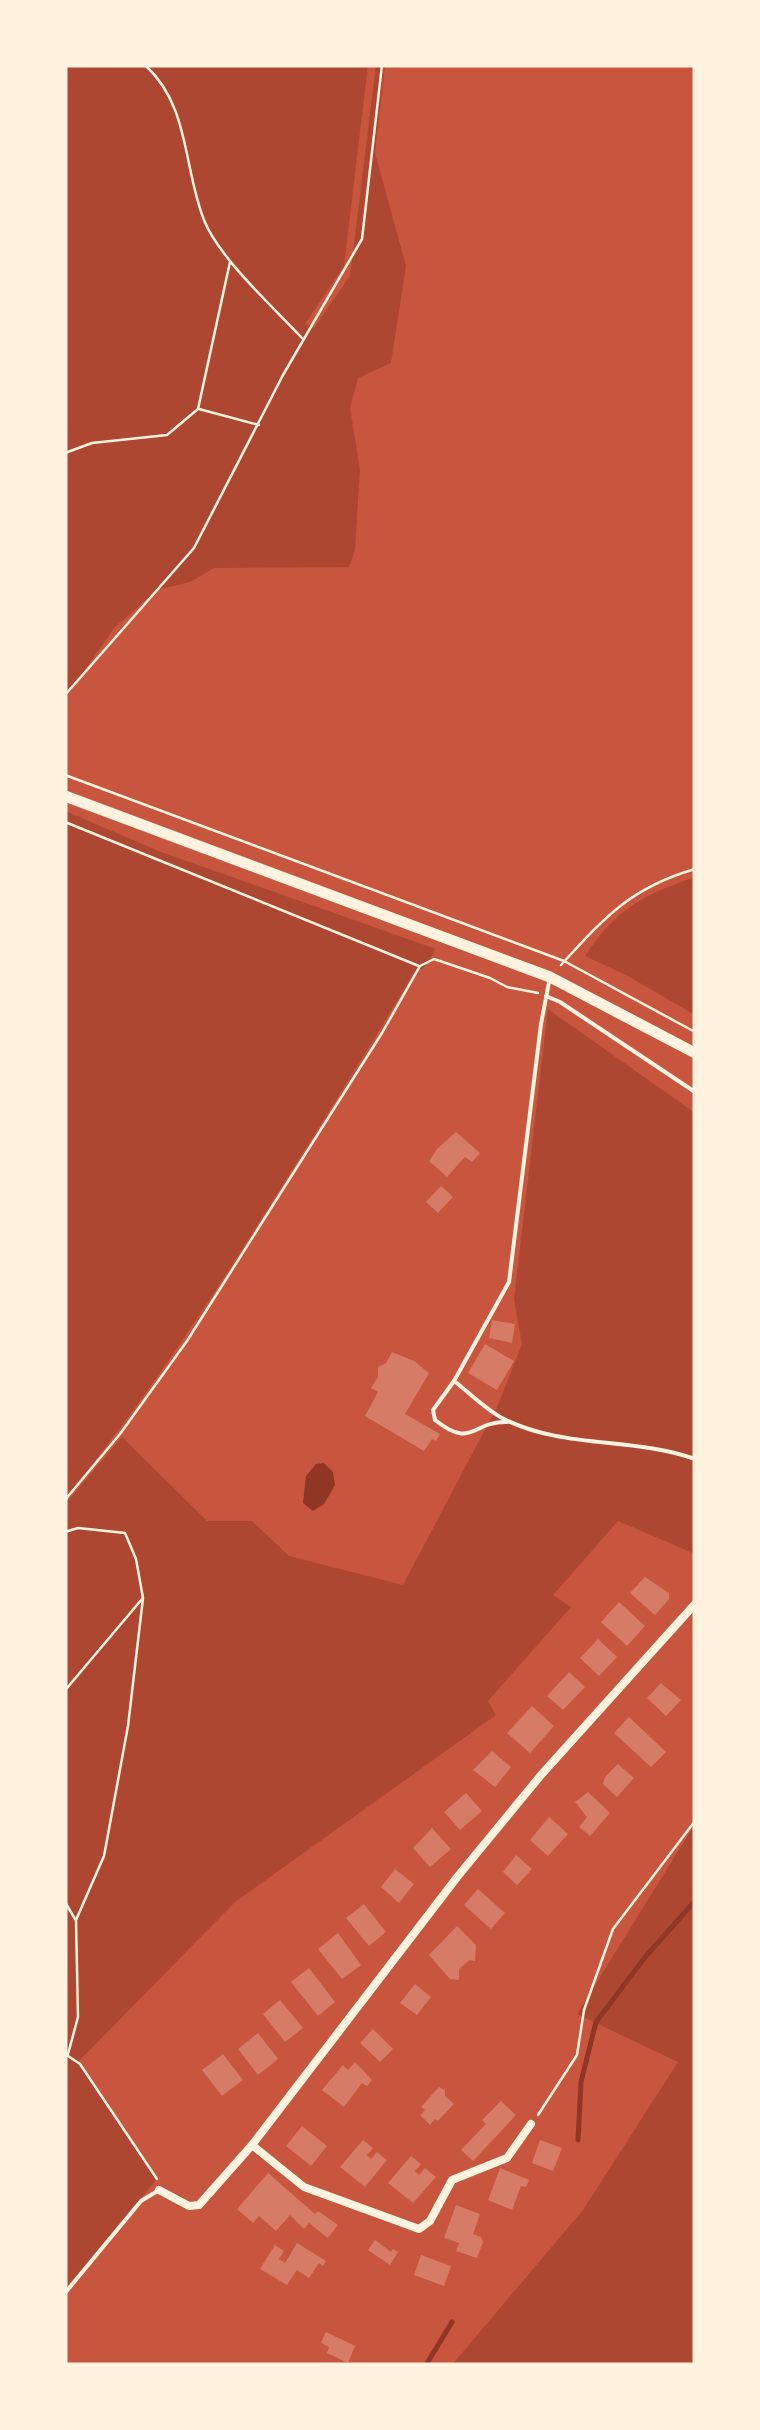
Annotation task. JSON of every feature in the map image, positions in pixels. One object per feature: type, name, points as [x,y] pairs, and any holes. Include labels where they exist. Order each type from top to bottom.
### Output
[{"type":"main road","points":[[65,796],[550,977],[695,1053]]},
{"type":"street","points":[[159,2190],[189,2206],[199,2205],[252,2144],[458,1876],[542,1775],[695,1604]]},
{"type":"street","points":[[252,2144],[304,2186],[419,2229],[430,2221],[452,2180],[507,2158],[532,2124]]},
{"type":"lane","points":[[510,1422],[496,1421],[458,1435],[435,1420],[433,1410],[509,1282],[550,977]]},
{"type":"lane","points":[[546,996],[695,1092]]},
{"type":"lane","points":[[454,1380],[498,1416],[553,1437],[672,1450],[695,1458]]},
{"type":"lane","points":[[65,2293],[141,2200],[159,2190]]},
{"type":"path","points":[[144,65],[164,82],[186,144],[204,221],[231,260],[304,340]]},
{"type":"path","points":[[65,695],[194,548],[304,340],[362,240],[382,65]]},
{"type":"path","points":[[65,453],[92,444],[166,435],[198,408],[231,260]]},
{"type":"path","points":[[198,408],[260,425]]},
{"type":"path","points":[[65,775],[564,961],[695,1032]]},
{"type":"path","points":[[65,822],[420,966]]},
{"type":"path","points":[[550,977],[609,913],[644,888],[695,869]]},
{"type":"path","points":[[65,1500],[120,1434],[187,1341],[382,1033],[420,966],[434,959],[507,987],[546,996]]},
{"type":"path","points":[[65,1532],[78,1528],[126,1534],[136,1559],[142,1598],[128,1726],[104,1856],[76,1920],[78,2017],[66,2054],[80,2064],[156,2176],[159,2190]]},
{"type":"path","points":[[67,1688],[142,1598]]},
{"type":"path","points":[[532,2124],[577,2055],[584,2010],[613,1930],[695,1821]]},
{"type":"path","points":[[65,1902],[76,1920]]},
{"type":"shaded area","points":[[65,65],[368,65],[344,266],[305,324],[314,328],[350,276],[376,65],[385,65],[375,153],[406,266],[391,363],[358,378],[350,408],[360,469],[355,550],[349,567],[214,568],[190,582],[157,590],[114,628],[65,699]]},
{"type":"shaded area","points":[[65,811],[161,852],[436,949],[423,969],[416,969],[175,1351],[65,1498]]},
{"type":"shaded area","points":[[695,877],[695,1015],[585,956],[608,926],[632,906]]},
{"type":"shaded area","points":[[548,1009],[695,1113],[695,1554],[618,1521],[553,1595],[571,1607],[488,1701],[496,1715],[235,1902],[79,2061],[156,2180],[65,2289],[65,1504],[122,1437],[207,1521],[252,1521],[289,1556],[403,1585],[498,1405],[522,1344],[514,1299]]},
{"type":"shaded area","points":[[324,1463],[333,1472],[335,1485],[324,1504],[313,1511],[303,1503],[306,1476],[316,1464]]},
{"type":"shaded area","points":[[695,1824],[695,2365],[452,2365],[583,2210],[678,2062],[577,2014]]},
{"type":"building","points":[[456,1132],[480,1153],[472,1162],[465,1157],[447,1177],[429,1161]]},
{"type":"building","points":[[441,1186],[453,1197],[438,1213],[426,1202]]},
{"type":"building","points":[[492,1320],[515,1324],[512,1343],[489,1338]]},
{"type":"building","points":[[485,1344],[514,1361],[497,1390],[468,1373]]},
{"type":"building","points":[[392,1352],[414,1361],[429,1373],[405,1414],[440,1434],[424,1451],[365,1416],[378,1392],[371,1388],[378,1377],[378,1367],[386,1363]]},
{"type":"building","points":[[645,1577],[669,1593],[669,1599],[655,1615],[630,1593]]},
{"type":"building","points":[[619,1602],[645,1626],[627,1646],[601,1622]]},
{"type":"building","points":[[598,1639],[617,1657],[599,1676],[580,1658]]},
{"type":"building","points":[[569,1672],[585,1687],[563,1710],[547,1696]]},
{"type":"building","points":[[661,1683],[681,1700],[666,1716],[647,1698]]},
{"type":"building","points":[[532,1706],[554,1726],[530,1753],[507,1733]]},
{"type":"building","points":[[629,1717],[666,1752],[651,1767],[614,1733]]},
{"type":"building","points":[[492,1751],[511,1767],[495,1787],[473,1770]]},
{"type":"building","points":[[618,1764],[634,1778],[617,1797],[603,1784]]},
{"type":"building","points":[[588,1792],[610,1813],[590,1836],[579,1827],[587,1817],[575,1802]]},
{"type":"building","points":[[466,1793],[482,1811],[460,1830],[444,1812]]},
{"type":"building","points":[[549,1817],[568,1834],[548,1856],[530,1840]]},
{"type":"building","points":[[432,1828],[451,1849],[430,1867],[413,1848]]},
{"type":"building","points":[[516,1855],[532,1869],[517,1885],[503,1872]]},
{"type":"building","points":[[395,1869],[414,1884],[399,1903],[381,1887]]},
{"type":"building","points":[[478,1889],[505,1913],[491,1929],[464,1905]]},
{"type":"building","points":[[364,1904],[386,1932],[369,1946],[346,1918]]},
{"type":"building","points":[[457,1926],[476,1945],[475,1961],[470,1960],[459,1969],[459,1980],[450,1979],[429,1955]]},
{"type":"building","points":[[338,1933],[361,1965],[342,1979],[318,1949]]},
{"type":"building","points":[[309,1968],[335,2002],[318,2016],[291,1982]]},
{"type":"building","points":[[415,1984],[431,1997],[417,2015],[400,2003]]},
{"type":"building","points":[[280,2000],[303,2028],[285,2042],[263,2014]]},
{"type":"building","points":[[373,2029],[393,2049],[380,2062],[360,2043]]},
{"type":"building","points":[[258,2033],[278,2059],[258,2075],[238,2049]]},
{"type":"building","points":[[223,2054],[243,2080],[222,2096],[202,2070]]},
{"type":"building","points":[[355,2062],[372,2080],[367,2086],[362,2083],[344,2107],[322,2090],[343,2065],[348,2070]]},
{"type":"building","points":[[439,2087],[454,2104],[430,2125],[420,2115],[425,2110],[421,2107]]},
{"type":"building","points":[[501,2101],[516,2115],[473,2161],[461,2150]]},
{"type":"building","points":[[302,2126],[327,2146],[311,2166],[286,2146]]},
{"type":"building","points":[[363,2140],[373,2148],[367,2155],[371,2159],[377,2152],[387,2160],[365,2187],[340,2167]]},
{"type":"building","points":[[540,2140],[562,2148],[553,2171],[532,2163]]},
{"type":"building","points":[[411,2156],[421,2164],[415,2171],[419,2175],[425,2168],[436,2177],[413,2203],[388,2183]]},
{"type":"building","points":[[500,2168],[529,2180],[526,2187],[521,2186],[512,2210],[488,2200]]},
{"type":"building","points":[[268,2173],[315,2214],[318,2211],[338,2225],[328,2238],[309,2223],[304,2229],[290,2215],[276,2231],[259,2216],[253,2223],[237,2209]]},
{"type":"building","points":[[456,2205],[480,2214],[473,2234],[483,2242],[477,2258],[456,2251],[459,2243],[444,2238]]},
{"type":"building","points":[[375,2240],[391,2252],[398,2252],[390,2265],[368,2250]]},
{"type":"building","points":[[297,2243],[326,2261],[323,2266],[319,2263],[309,2278],[297,2270],[287,2285],[260,2269],[275,2245],[284,2251],[279,2259],[285,2263]]},
{"type":"building","points":[[421,2255],[451,2266],[444,2286],[414,2275]]},
{"type":"building","points":[[326,2332],[355,2346],[348,2363],[327,2353],[329,2347],[321,2343]]},
{"type":"waterway","points":[[578,2140],[581,2082],[596,2022],[646,1956],[695,1901]]},
{"type":"waterway","points":[[426,2365],[452,2322]]}]
